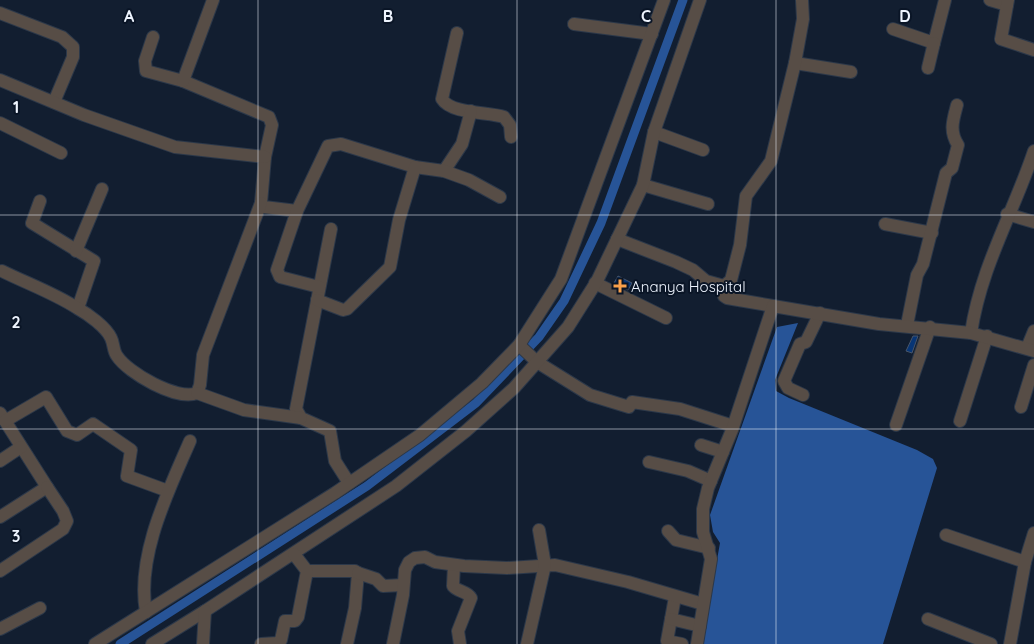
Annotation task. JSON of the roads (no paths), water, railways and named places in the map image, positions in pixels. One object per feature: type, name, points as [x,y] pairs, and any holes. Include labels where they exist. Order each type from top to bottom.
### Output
[{"type":"street","points":[[183,81],[213,0]]},
{"type":"street","points":[[95,644],[349,483],[420,435],[482,383],[520,346],[561,280],[664,0]]},
{"type":"street","points":[[152,644],[206,611],[396,486],[514,388],[535,360],[568,327],[595,283],[643,185],[654,132],[700,0]]},
{"type":"street","points":[[802,0],[803,19],[795,63],[771,161],[746,196],[740,245],[731,280],[724,286],[724,296],[879,324],[930,327],[970,333],[1030,349],[1034,331]]},
{"type":"street","points":[[928,68],[945,0]]},
{"type":"street","points":[[990,0],[1008,3],[1001,39],[1034,50]]},
{"type":"street","points":[[0,13],[62,37],[73,47],[73,58],[54,102]]},
{"type":"street","points":[[574,24],[652,34]]},
{"type":"street","points":[[893,29],[934,43]]},
{"type":"street","points":[[457,33],[442,99],[448,105],[504,117],[508,120],[511,137]]},
{"type":"street","points":[[153,37],[144,68],[150,72],[183,81],[269,117],[272,125],[265,157],[261,203],[203,355],[200,385],[196,393]]},
{"type":"street","points":[[795,63],[851,72]]},
{"type":"street","points":[[0,80],[176,147],[265,157]]},
{"type":"street","points":[[907,325],[917,275],[924,264],[946,172],[952,168],[958,145],[952,136],[951,125],[957,105]]},
{"type":"street","points":[[444,171],[465,138],[471,111]]},
{"type":"street","points":[[0,124],[61,153]]},
{"type":"street","points":[[654,132],[703,150]]},
{"type":"street","points":[[320,287],[280,277],[278,267],[297,211],[324,152],[332,144],[341,144],[415,167],[444,171],[469,180],[500,197]]},
{"type":"street","points":[[970,333],[976,300],[1034,150]]},
{"type":"street","points":[[317,300],[343,310],[347,309],[390,267],[399,220],[415,167]]},
{"type":"street","points":[[643,185],[708,204]]},
{"type":"street","points":[[76,251],[102,189]]},
{"type":"street","points":[[40,201],[32,223],[94,261],[78,308]]},
{"type":"street","points":[[261,203],[264,207],[297,211]]},
{"type":"street","points":[[1008,214],[1034,222]]},
{"type":"street","points":[[885,224],[932,233]]},
{"type":"street","points":[[301,418],[296,409],[297,396],[331,229]]},
{"type":"street","points":[[617,239],[693,270],[706,281],[724,286]]},
{"type":"street","points":[[2,271],[78,308],[110,336],[116,356],[123,364],[156,386],[188,395],[196,393],[244,410],[301,418],[330,431],[335,461],[349,483]]},
{"type":"street","points":[[595,283],[666,318]]},
{"type":"street","points":[[698,644],[711,559],[703,532],[703,508],[774,306]]},
{"type":"street","points":[[803,395],[788,388],[784,381],[800,344],[806,342],[820,313]]},
{"type":"street","points":[[896,425],[930,327]]},
{"type":"street","points":[[960,421],[987,336]]},
{"type":"street","points":[[520,346],[535,360],[590,395],[629,407],[632,402],[680,409],[733,426]]},
{"type":"street","points":[[1021,407],[1034,365]]},
{"type":"street","points":[[0,571],[63,529],[67,521],[63,511],[2,417],[46,398],[67,431],[77,435],[93,424],[131,450],[127,476],[168,491]]},
{"type":"street","points":[[146,612],[143,595],[146,567],[160,510],[190,441]]},
{"type":"street","points":[[701,445],[723,452]]},
{"type":"street","points":[[0,461],[20,447]]},
{"type":"street","points":[[649,462],[688,472],[711,481]]},
{"type":"street","points":[[0,517],[47,487]]},
{"type":"street","points":[[527,644],[545,565],[539,530]]},
{"type":"street","points":[[668,532],[676,540],[709,548]]},
{"type":"street","points":[[1010,644],[1034,533]]},
{"type":"street","points":[[946,535],[1030,554]]},
{"type":"street","points":[[261,644],[277,643],[281,640],[285,621],[295,621],[298,617],[307,571],[294,554]]},
{"type":"street","points":[[393,644],[404,570],[409,562],[416,558],[425,557],[435,562],[454,565],[507,568],[555,565],[622,581],[703,604]]},
{"type":"street","points":[[454,565],[453,586],[456,590],[468,593],[472,598],[458,631],[460,644]]},
{"type":"street","points":[[307,571],[356,571],[376,579],[383,586],[403,585]]},
{"type":"street","points":[[347,644],[358,573]]},
{"type":"street","points":[[675,597],[667,641],[682,644]]},
{"type":"street","points":[[0,629],[40,608]]},
{"type":"street","points":[[204,644],[206,611]]},
{"type":"street","points":[[928,619],[992,644]]},
{"type":"street","points":[[671,620],[700,626]]},
{"type":"water","points":[[798,323],[775,380],[776,391],[917,450],[933,459],[937,468],[883,644],[702,644],[720,543],[713,532],[710,515],[777,327]]},
{"type":"waterway","points":[[120,644],[367,486],[476,403],[539,337],[564,301],[601,223],[683,0]]},
{"type":"place","name":"Ananya Hospital","points":[[620,286]]}]
